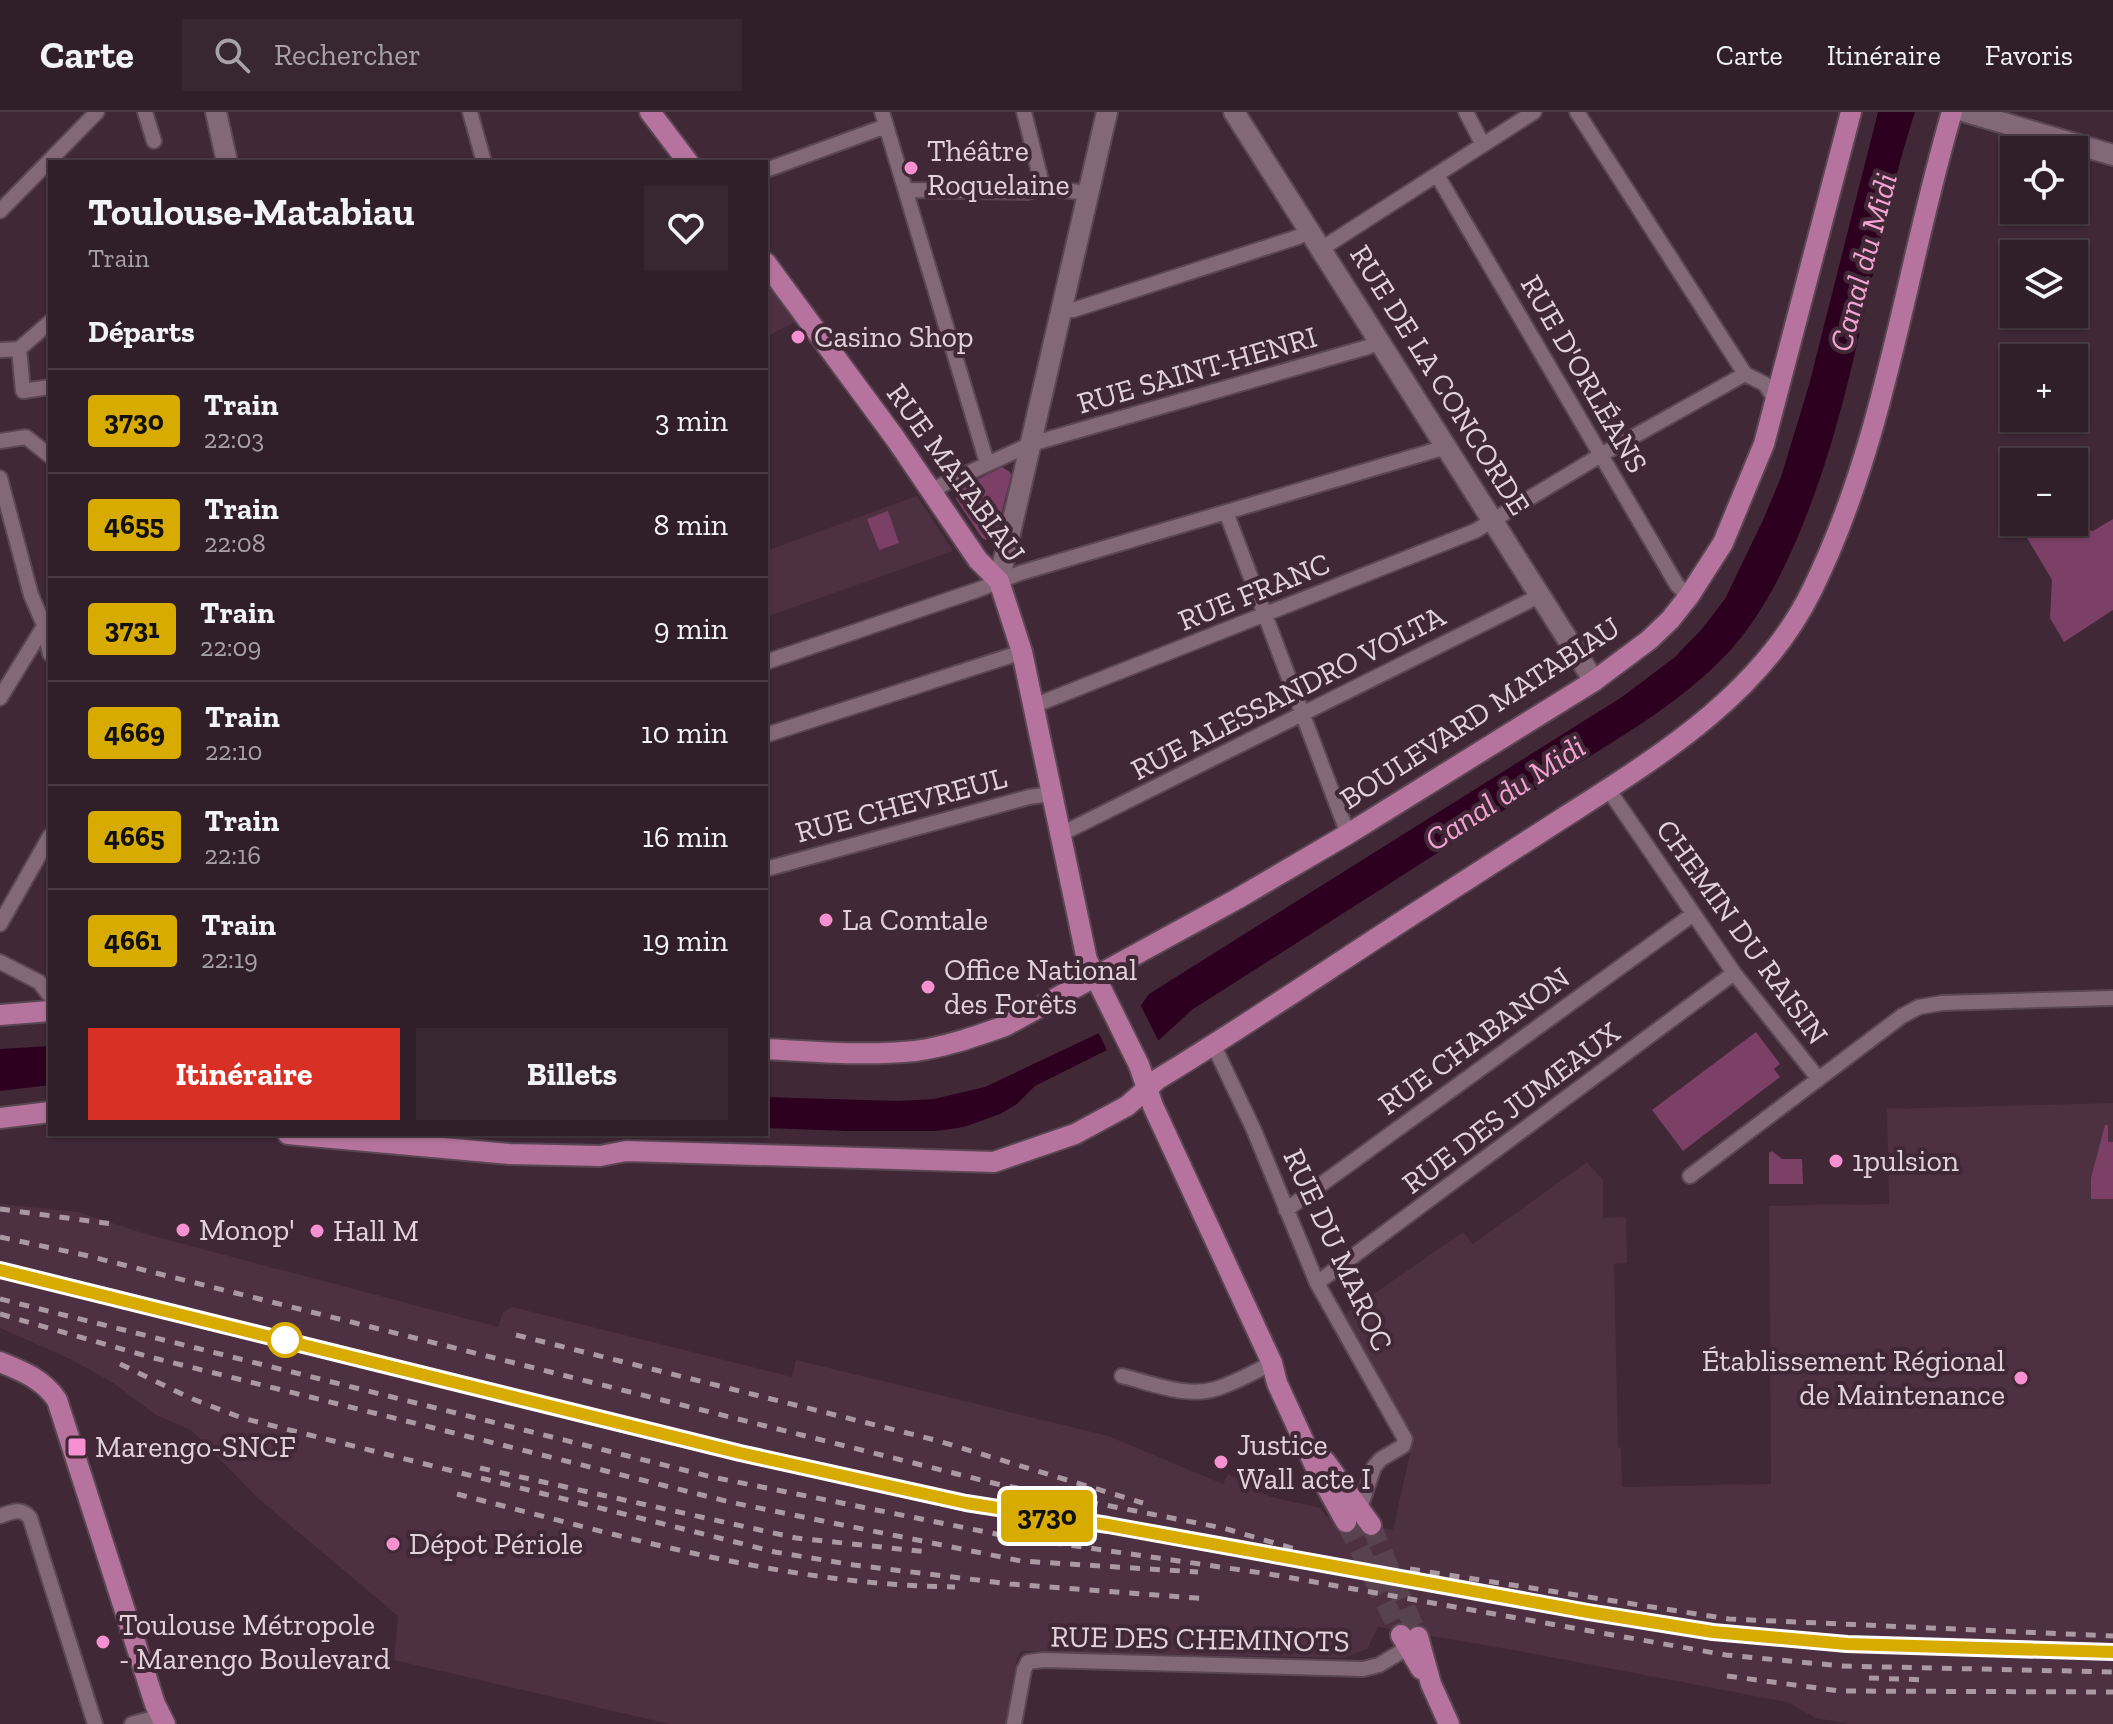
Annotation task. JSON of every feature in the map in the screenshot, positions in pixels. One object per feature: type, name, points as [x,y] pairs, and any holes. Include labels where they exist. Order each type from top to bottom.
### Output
[{"type":"main road","points":[[650,112],[686,160]]},
{"type":"main road","name":"BOULEVARD MATABIAU","points":[[768,1049],[879,1054],[918,1051],[964,1041],[1005,1026],[1262,886],[1594,681],[1649,640],[1689,596],[1723,543],[1743,501],[1776,401],[1851,112]]},
{"type":"main road","points":[[310,1136],[510,1154],[600,1156],[626,1151],[994,1162],[1075,1134],[1127,1106],[1147,1087],[1608,789],[1713,715],[1742,687],[1788,630],[1812,590],[1840,526],[1870,436],[1894,349],[1931,184],[1952,112]]},
{"type":"main road","name":"RUE MATABIAU","points":[[768,266],[895,438],[978,560],[999,581],[1022,652],[1087,960],[1139,1065],[1153,1106],[1272,1363],[1277,1383],[1316,1468],[1359,1518]]},
{"type":"main road","points":[[0,1015],[48,1011]]},
{"type":"main road","points":[[0,1118],[48,1112]]},
{"type":"main road","points":[[0,1362],[37,1379],[57,1400],[163,1720]]},
{"type":"main road","points":[[1409,1640],[1424,1662],[1431,1684]]},
{"type":"main road","points":[[1409,1640],[1449,1724]]},
{"type":"street","points":[[50,160],[97,112]]},
{"type":"street","points":[[145,112],[154,141]]},
{"type":"street","points":[[216,112],[227,160]]},
{"type":"street","points":[[470,112],[483,160]]},
{"type":"street","points":[[1024,112],[1043,188]]},
{"type":"street","points":[[999,581],[1107,112]]},
{"type":"street","name":"RUE DE LA CONCORDE","points":[[1234,112],[1594,681]]},
{"type":"street","points":[[1466,112],[1483,145]]},
{"type":"street","points":[[1321,249],[1534,112]]},
{"type":"street","points":[[1577,112],[1745,374],[1765,384],[1776,401]]},
{"type":"street","points":[[1966,112],[2113,155]]},
{"type":"street","points":[[768,169],[884,119],[987,463]]},
{"type":"street","points":[[0,211],[48,162]]},
{"type":"street","name":"RUE D'ORLÉANS","points":[[1437,175],[1677,585],[1689,596]]},
{"type":"street","points":[[906,190],[1027,192],[1043,188],[1089,193]]},
{"type":"street","points":[[1061,310],[1073,310],[1310,231]]},
{"type":"street","points":[[0,350],[19,349],[48,324]]},
{"type":"street","name":"RUE SAINT-HENRI","points":[[931,493],[1031,444],[1368,347],[1378,341]]},
{"type":"street","points":[[19,349],[23,391],[48,387]]},
{"type":"street","name":"RUE FRANC","points":[[1033,706],[1475,531],[1745,374]]},
{"type":"street","points":[[0,441],[26,437],[48,454]]},
{"type":"street","points":[[768,661],[1020,573],[1446,447]]},
{"type":"street","points":[[0,478],[31,595],[48,623],[0,698]]},
{"type":"street","points":[[1226,512],[1348,834]]},
{"type":"street","name":"RUE ALESSANDRO VOLTA","points":[[1059,835],[1539,596]]},
{"type":"street","points":[[768,734],[1022,652]]},
{"type":"street","name":"CHEMIN DU RAISIN","points":[[1608,789],[1734,973],[1818,1078],[1902,1016],[1919,1007],[1942,1003],[2113,998]]},
{"type":"street","name":"RUE CHEVREUL","points":[[768,868],[1029,797],[1051,794]]},
{"type":"street","points":[[0,924],[48,840]]},
{"type":"street","name":"RUE CHABANON","points":[[1286,1210],[1692,915]]},
{"type":"street","points":[[0,962],[39,982],[48,993]]},
{"type":"street","name":"RUE DES JUMEAUX","points":[[1317,1283],[1734,973]]},
{"type":"street","name":"RUE DU MAROC","points":[[1213,1044],[1253,1128],[1317,1283],[1405,1439],[1403,1446],[1374,1467],[1359,1518]]},
{"type":"street","points":[[1690,1176],[1818,1078]]},
{"type":"street","points":[[1122,1376],[1182,1391],[1199,1392],[1215,1389],[1272,1363]]},
{"type":"street","points":[[0,1516],[17,1510],[30,1518],[95,1724]]},
{"type":"street","name":"RUE DES CHEMINOTS","points":[[1014,1724],[1028,1662],[1363,1669],[1379,1665],[1409,1640]]},
{"type":"street","points":[[132,1724],[163,1720]]},
{"type":"shaded area","points":[[768,286],[795,322],[768,336]]},
{"type":"shaded area","points":[[1002,467],[1011,476],[996,535],[986,540],[956,499],[957,490]]},
{"type":"shaded area","points":[[917,496],[953,551],[768,616],[768,550]]},
{"type":"shaded area","points":[[888,511],[899,543],[879,550],[867,519]]},
{"type":"shaded area","points":[[2113,519],[2113,610],[2064,642],[2050,618],[2052,580],[2026,536],[2088,536],[2088,530],[2093,531]]},
{"type":"shaded area","points":[[1756,1032],[1780,1064],[1774,1069],[1780,1077],[1683,1151],[1652,1110]]},
{"type":"shaded area","points":[[2113,1103],[2113,1724],[1851,1724],[1816,1718],[1787,1702],[1378,1627],[1367,1649],[1342,1658],[1023,1651],[1016,1662],[1005,1724],[669,1724],[394,1660],[398,1616],[259,1499],[191,1430],[156,1415],[112,1382],[70,1359],[0,1328],[0,1204],[78,1212],[149,1235],[498,1327],[503,1312],[512,1307],[792,1377],[796,1360],[1108,1436],[1223,1484],[1228,1474],[1270,1497],[1321,1508],[1326,1517],[1393,1530],[1413,1440],[1345,1314],[1463,1232],[1473,1244],[1587,1162],[1603,1180],[1603,1218],[1626,1217],[1627,1263],[1614,1264],[1618,1447],[1621,1448],[1622,1487],[1771,1484],[1769,1206],[1889,1204],[1887,1109]]},
{"type":"shaded area","points":[[2105,1125],[2108,1125],[2108,1142],[2113,1142],[2113,1199],[2091,1199],[2091,1178]]},
{"type":"shaded area","points":[[1772,1151],[1782,1159],[1802,1159],[1803,1184],[1769,1184],[1769,1153]]},
{"type":"water","name":"Canal du Midi","points":[[1878,112],[1915,112],[1887,212],[1839,415],[1807,514],[1782,571],[1750,625],[1738,642],[1703,677],[1631,730],[1193,1009],[1159,1040],[1107,1050],[1035,1086],[1017,1104],[1000,1114],[964,1127],[937,1131],[768,1128],[768,1097],[897,1101],[934,1099],[985,1087],[1133,1017],[1149,994],[1622,697],[1675,657],[1725,599],[1781,477],[1809,385]]},
{"type":"water","points":[[48,1046],[48,1085],[0,1091],[0,1049]]},
{"type":"pier","points":[[1138,1000],[1160,1044],[1109,1054],[1097,1030],[1130,1013]]},
{"type":"tunnel","points":[[1346,1522],[1401,1635]]},
{"type":"tunnel","points":[[1371,1525],[1418,1637]]},
{"type":"railway","points":[[0,1209],[112,1224]]},
{"type":"railway","points":[[0,1237],[84,1255],[997,1484],[1223,1528],[1295,1549]]},
{"type":"railway","points":[[0,1270],[765,1459],[966,1503],[1108,1525],[1619,1618],[1713,1632],[1865,1645],[2113,1652]]},
{"type":"railway","points":[[0,1299],[712,1477],[1006,1536],[1269,1574],[1726,1655],[1842,1666],[2113,1672]]},
{"type":"railway","points":[[0,1314],[146,1356],[734,1503],[1021,1561],[1198,1572]]},
{"type":"railway","points":[[516,1335],[935,1440],[1143,1503]]},
{"type":"railway","points":[[120,1364],[190,1398],[242,1418],[775,1552],[1010,1584],[1208,1599]]},
{"type":"railway","points":[[480,1468],[796,1538],[928,1552]]},
{"type":"railway","points":[[457,1494],[704,1556],[766,1568],[829,1578],[955,1587]]},
{"type":"railway","points":[[1410,1569],[1729,1619],[2113,1636]]},
{"type":"railway","points":[[1727,1676],[1840,1691],[2113,1692]]},
{"type":"railway","points":[[1869,1678],[1929,1680]]},
{"type":"train","name":"3730","points":[[0,1270],[740,1453],[966,1503],[1108,1525],[1713,1632],[1847,1644],[2113,1652]]},
{"type":"place","name":"Théâtre Roquelaine","points":[[911,168]]},
{"type":"place","name":"Casino Shop","points":[[798,337]]},
{"type":"place","name":"La Comtale","points":[[826,920]]},
{"type":"place","name":"Office National des Forêts","points":[[928,987]]},
{"type":"place","name":"1pulsion","points":[[1836,1161]]},
{"type":"place","name":"Monop'","points":[[183,1230]]},
{"type":"place","name":"Hall M","points":[[317,1231]]},
{"type":"place","name":"Établissement Régional de Maintenance","points":[[2021,1378]]},
{"type":"place","name":"Marengo-SNCF","points":[[77,1447]]},
{"type":"place","name":"Justice Wall acte I","points":[[1221,1462]]},
{"type":"place","name":"Dépot Périole","points":[[393,1544]]},
{"type":"place","name":"Toulouse Métropole - Marengo Boulevard","points":[[103,1642]]}]
